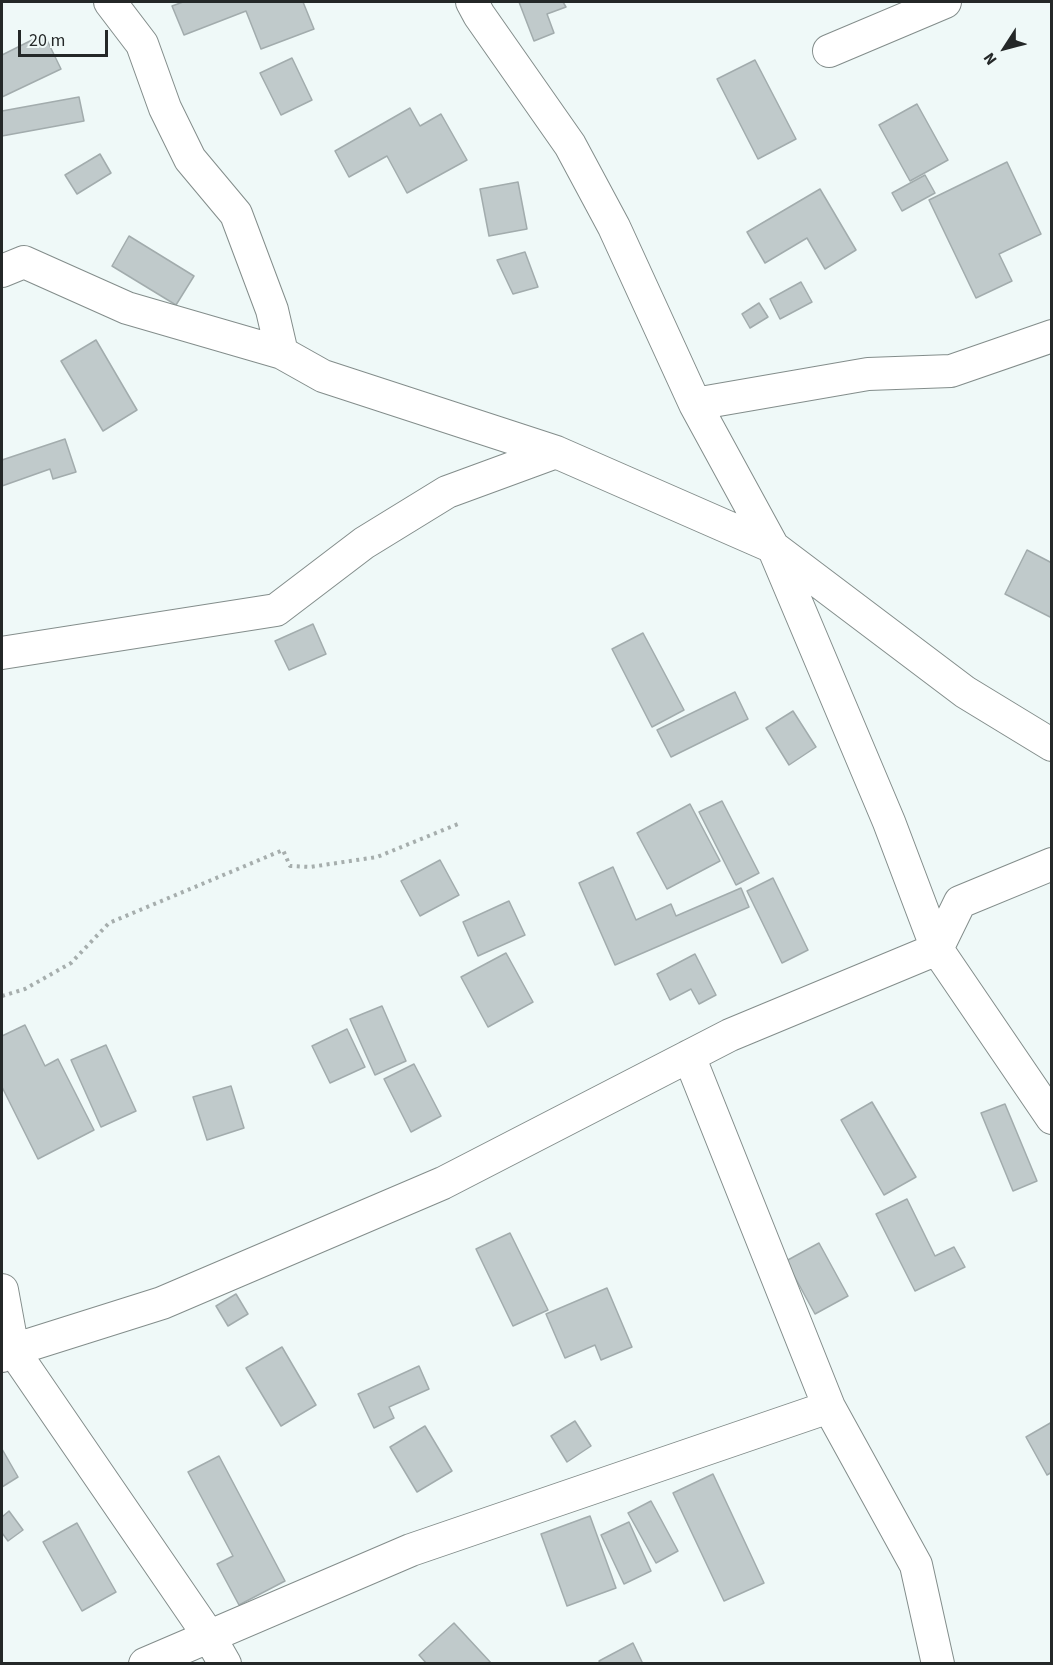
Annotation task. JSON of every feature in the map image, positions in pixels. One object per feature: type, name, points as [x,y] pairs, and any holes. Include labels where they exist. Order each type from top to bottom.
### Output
[{"type":"street","points":[[110,2],[142,44],[165,108],[190,159],[236,214],[272,310],[282,353]]},
{"type":"street","points":[[472,2],[570,145],[614,227],[695,404],[773,547],[889,822],[936,949],[1052,1118]]},
{"type":"street","points":[[830,51],[939,3]]},
{"type":"street","points":[[9,261],[127,308],[282,353],[323,376],[556,452],[773,547],[965,692],[1052,745]]},
{"type":"street","points":[[695,404],[868,374],[951,371],[1052,336]]},
{"type":"street","points":[[2,653],[276,610],[364,543],[447,492],[556,452]]},
{"type":"street","points":[[7,1353],[162,1303],[443,1183],[730,1035],[936,949],[960,902],[1052,864]]},
{"type":"street","points":[[689,1056],[829,1407],[916,1565],[938,1664]]},
{"type":"street","points":[[2,1290],[7,1353],[209,1636],[225,1664]]},
{"type":"street","points":[[145,1664],[411,1550],[829,1407]]},
{"type":"path","points":[[2,996],[25,989],[71,963],[109,923],[283,850],[290,866],[310,867],[332,864],[377,857],[458,824]]},
{"type":"building","points":[[183,2],[303,2],[314,29],[261,49],[246,11],[184,35],[172,6]]},
{"type":"building","points":[[519,2],[563,2],[566,7],[547,14],[554,33],[534,41]]},
{"type":"building","points":[[44,34],[61,69],[2,97],[2,55]]},
{"type":"building","points":[[292,58],[312,100],[281,115],[260,73]]},
{"type":"building","points":[[755,60],[796,139],[758,159],[717,79]]},
{"type":"building","points":[[79,97],[84,121],[2,136],[2,111]]},
{"type":"building","points":[[917,104],[948,160],[910,181],[879,125]]},
{"type":"building","points":[[410,108],[420,126],[441,114],[467,160],[407,193],[387,156],[349,177],[335,151]]},
{"type":"building","points":[[100,154],[111,173],[77,194],[65,175]]},
{"type":"building","points":[[1007,162],[1041,234],[999,254],[1012,281],[976,298],[929,200]]},
{"type":"building","points":[[925,175],[935,193],[902,211],[892,193]]},
{"type":"building","points":[[518,182],[527,229],[489,236],[480,189]]},
{"type":"building","points":[[820,189],[856,250],[825,269],[807,238],[765,263],[747,232]]},
{"type":"building","points":[[129,236],[194,276],[176,305],[112,266]]},
{"type":"building","points":[[525,252],[538,287],[513,294],[497,260]]},
{"type":"building","points":[[801,282],[812,302],[780,319],[770,299]]},
{"type":"building","points":[[759,303],[768,317],[750,328],[742,314]]},
{"type":"building","points":[[96,340],[137,410],[103,431],[61,361]]},
{"type":"building","points":[[65,439],[76,472],[53,479],[50,469],[2,486],[2,460]]},
{"type":"building","points":[[1027,550],[1052,563],[1052,618],[1005,594]]},
{"type":"building","points":[[313,624],[326,654],[289,670],[275,641]]},
{"type":"building","points":[[643,633],[684,710],[652,727],[612,649]]},
{"type":"building","points":[[735,692],[748,719],[671,757],[657,730]]},
{"type":"building","points":[[793,711],[816,747],[789,765],[766,728]]},
{"type":"building","points":[[722,801],[759,873],[736,885],[699,812]]},
{"type":"building","points":[[690,804],[720,861],[667,889],[637,833]]},
{"type":"building","points":[[440,860],[459,895],[420,916],[401,881]]},
{"type":"building","points":[[613,867],[636,920],[671,904],[676,916],[741,888],[749,907],[615,965],[579,883]]},
{"type":"building","points":[[773,878],[808,950],[782,963],[747,891]]},
{"type":"building","points":[[509,901],[525,935],[478,956],[463,922]]},
{"type":"building","points":[[506,953],[533,1002],[488,1027],[461,977]]},
{"type":"building","points":[[695,954],[716,995],[699,1004],[691,989],[670,1000],[657,974]]},
{"type":"building","points":[[382,1006],[406,1061],[375,1075],[350,1019]]},
{"type":"building","points":[[25,1025],[45,1066],[58,1059],[94,1130],[38,1159],[2,1087],[2,1036]]},
{"type":"building","points":[[347,1029],[365,1067],[330,1083],[312,1046]]},
{"type":"building","points":[[106,1045],[136,1111],[101,1127],[71,1060]]},
{"type":"building","points":[[414,1064],[441,1116],[411,1132],[384,1079]]},
{"type":"building","points":[[231,1086],[244,1128],[207,1140],[193,1097]]},
{"type":"building","points":[[872,1102],[916,1177],[884,1195],[841,1120]]},
{"type":"building","points":[[1005,1104],[1037,1181],[1013,1191],[981,1113]]},
{"type":"building","points":[[907,1199],[935,1256],[954,1247],[965,1267],[915,1291],[876,1214]]},
{"type":"building","points":[[510,1233],[548,1310],[513,1326],[476,1249]]},
{"type":"building","points":[[819,1243],[848,1296],[815,1314],[786,1261]]},
{"type":"building","points":[[607,1288],[632,1347],[601,1360],[595,1345],[565,1358],[546,1314]]},
{"type":"building","points":[[236,1294],[248,1314],[228,1326],[216,1306]]},
{"type":"building","points":[[282,1347],[316,1405],[281,1426],[246,1368]]},
{"type":"building","points":[[419,1366],[429,1389],[389,1407],[394,1418],[374,1428],[358,1394]]},
{"type":"building","points":[[575,1421],[591,1446],[567,1462],[551,1436]]},
{"type":"building","points":[[1052,1422],[1052,1472],[1047,1475],[1026,1437]]},
{"type":"building","points":[[425,1426],[452,1471],[417,1492],[390,1447]]},
{"type":"building","points":[[2,1449],[18,1477],[2,1487]]},
{"type":"building","points":[[219,1456],[285,1581],[239,1605],[217,1564],[233,1556],[188,1472]]},
{"type":"building","points":[[713,1474],[764,1583],[724,1601],[673,1493]]},
{"type":"building","points":[[651,1501],[678,1551],[656,1563],[628,1513]]},
{"type":"building","points":[[9,1511],[23,1530],[8,1541],[2,1533],[2,1517]]},
{"type":"building","points":[[590,1516],[616,1588],[567,1606],[541,1534]]},
{"type":"building","points":[[629,1522],[651,1571],[624,1584],[601,1535]]},
{"type":"building","points":[[77,1523],[116,1592],[82,1611],[43,1542]]},
{"type":"building","points":[[454,1623],[492,1664],[427,1664],[419,1655]]},
{"type":"building","points":[[633,1643],[643,1664],[601,1664],[599,1661]]}]
